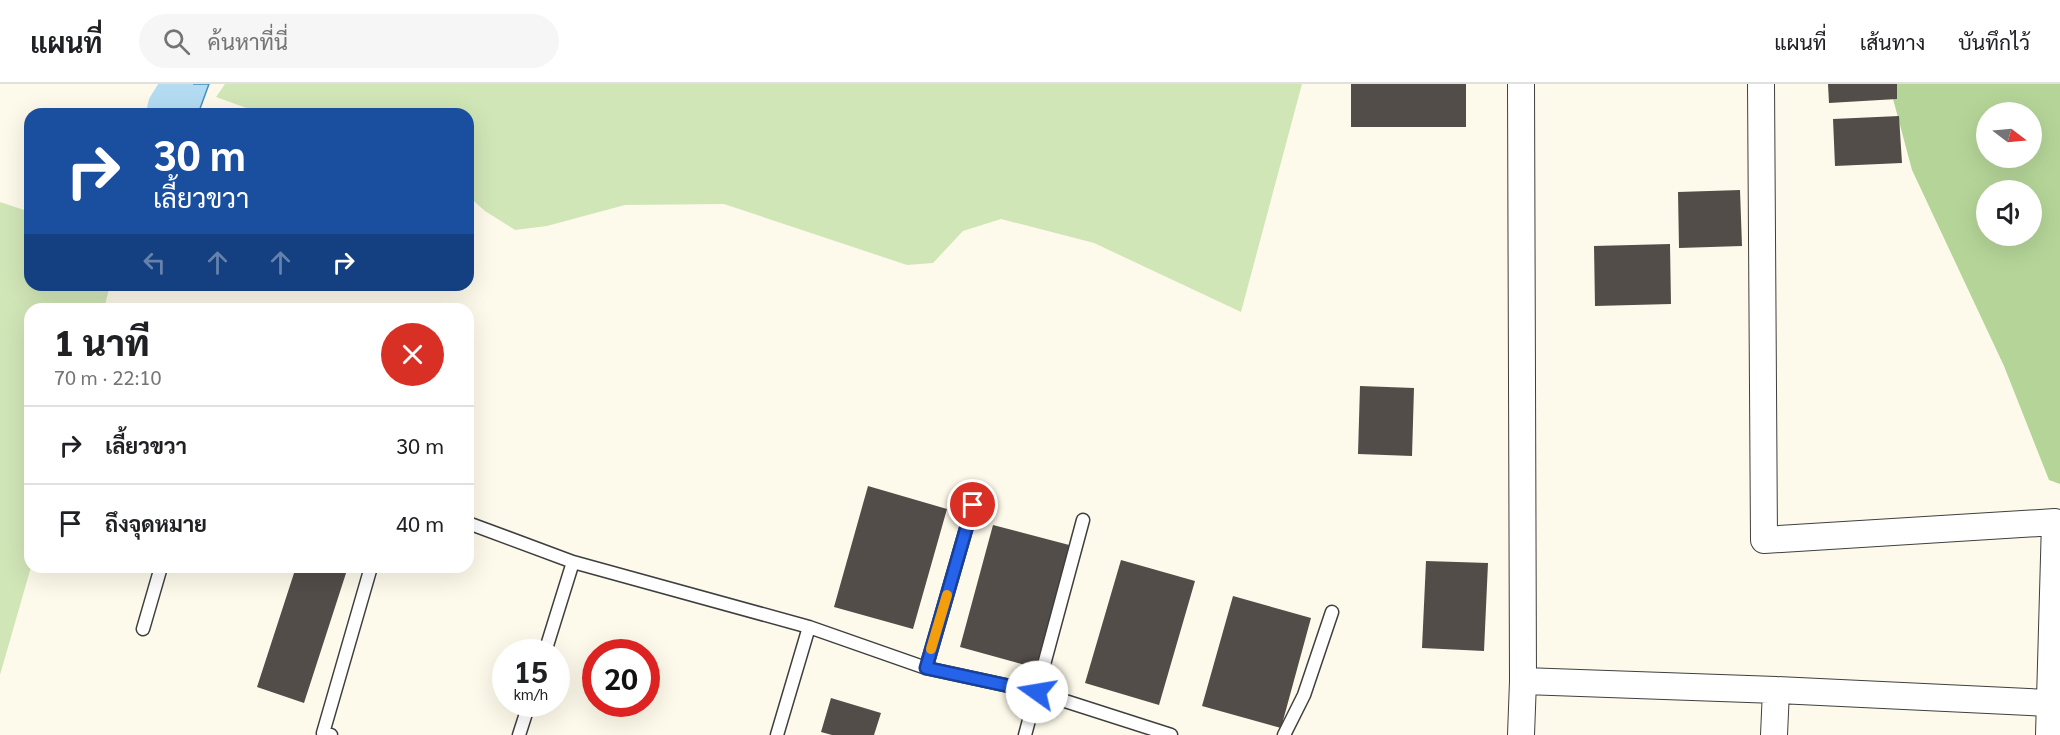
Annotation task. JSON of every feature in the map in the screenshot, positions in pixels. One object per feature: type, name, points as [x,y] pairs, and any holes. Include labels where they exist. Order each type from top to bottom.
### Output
[{"type":"street","points":[[1521,84],[1523,681],[1521,735]]},
{"type":"street","points":[[1761,84],[1764,540],[2055,522],[2056,629],[2049,735]]},
{"type":"street","points":[[1523,681],[2050,703]]},
{"type":"street","points":[[1774,735],[1776,690]]},
{"type":"lane","points":[[926,668],[973,505]]},
{"type":"lane","points":[[1025,735],[1083,520]]},
{"type":"lane","points":[[474,525],[573,562],[809,627],[926,668],[1037,692],[1171,735]]},
{"type":"lane","points":[[549,639],[573,562]]},
{"type":"lane","points":[[143,629],[159,573]]},
{"type":"lane","points":[[331,735],[323,733],[369,573]]},
{"type":"lane","points":[[1284,735],[1304,695],[1332,612]]},
{"type":"lane","points":[[777,735],[809,627]]},
{"type":"lane","points":[[519,735],[525,717]]},
{"type":"green space","points":[[225,84],[1302,84],[1241,312],[1094,243],[1001,219],[963,231],[933,263],[907,265],[724,204],[625,205],[547,226],[515,230],[474,201],[474,108],[246,108],[216,97]]},
{"type":"green space","points":[[1889,84],[2060,84],[2060,484],[2049,480],[2004,366],[1912,170]]},
{"type":"green space","points":[[0,202],[24,210],[24,291],[108,291],[106,303],[24,303],[24,573],[29,573],[0,675]]},
{"type":"water","points":[[177,84],[209,84],[200,108],[168,108]]},
{"type":"building","points":[[1351,84],[1466,84],[1466,127],[1351,127]]},
{"type":"building","points":[[1828,84],[1897,84],[1897,99],[1829,103]]},
{"type":"building","points":[[1899,116],[1902,163],[1835,166],[1833,119]]},
{"type":"building","points":[[1740,190],[1742,246],[1679,248],[1678,192]]},
{"type":"building","points":[[1670,244],[1671,304],[1595,306],[1594,246]]},
{"type":"building","points":[[1360,386],[1414,388],[1412,456],[1358,454]]},
{"type":"building","points":[[868,486],[947,509],[913,629],[834,607]]},
{"type":"building","points":[[993,525],[1073,546],[1040,669],[960,647]]},
{"type":"building","points":[[1121,560],[1195,581],[1159,705],[1085,683]]},
{"type":"building","points":[[1426,561],[1488,563],[1484,651],[1422,648]]},
{"type":"building","points":[[294,573],[346,573],[304,703],[257,687]]},
{"type":"building","points":[[1233,596],[1311,618],[1281,728],[1202,706]]},
{"type":"building","points":[[831,698],[881,713],[874,735],[832,735],[821,732]]},
{"type":"waterway","points":[[163,108],[177,84]]},
{"type":"slow traffic","points":[[931,649],[947,595]]},
{"type":"route","points":[[973,505],[926,668],[1037,692]]}]
